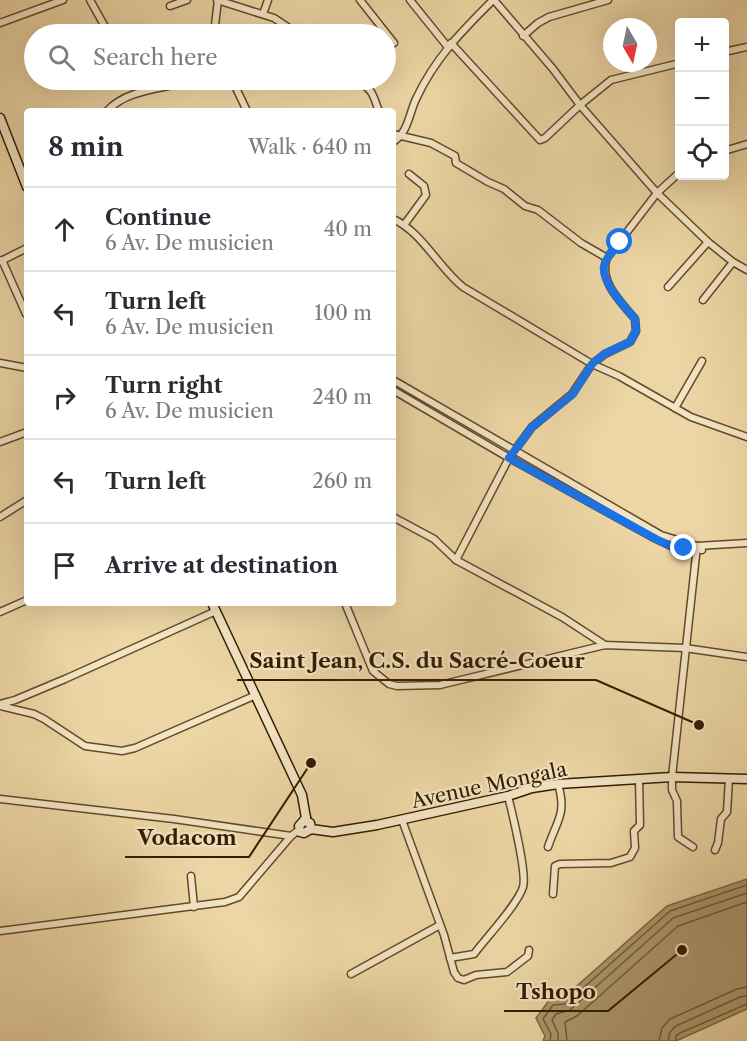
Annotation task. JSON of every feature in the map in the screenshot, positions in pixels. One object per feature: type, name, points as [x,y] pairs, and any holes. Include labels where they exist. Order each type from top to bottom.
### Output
[{"type":"street","points":[[0,23],[62,0]]},
{"type":"street","points":[[90,0],[103,24]]},
{"type":"street","points":[[170,6],[187,0]]},
{"type":"street","points":[[215,24],[218,0],[263,14],[283,24]]},
{"type":"street","points":[[263,14],[268,0]]},
{"type":"street","points":[[360,0],[379,24]]},
{"type":"street","points":[[410,0],[538,139],[545,138],[611,80],[643,70],[675,64]]},
{"type":"street","points":[[396,140],[403,136],[416,100],[428,76],[449,45],[493,0],[657,193],[708,242],[747,270]]},
{"type":"street","points":[[523,36],[549,17],[608,0]]},
{"type":"street","points":[[729,51],[747,47]]},
{"type":"street","points":[[111,108],[122,100],[151,90]]},
{"type":"street","points":[[237,90],[246,108]]},
{"type":"street","points":[[370,90],[378,108]]},
{"type":"street","points":[[0,118],[4,142],[24,181]]},
{"type":"street","points":[[396,135],[431,143],[455,156],[456,163],[504,189],[525,206],[538,210],[581,243],[607,258]]},
{"type":"street","points":[[729,149],[747,144]]},
{"type":"street","points":[[404,225],[426,195],[424,186],[409,174]]},
{"type":"street","points":[[456,560],[509,458],[532,427],[573,394],[592,364],[604,354],[630,342],[636,331],[635,319],[614,292],[605,276],[604,266],[607,258],[657,193],[675,177]]},
{"type":"street","points":[[396,221],[404,225],[450,277],[463,287],[592,364],[619,376],[675,408],[704,423],[747,437]]},
{"type":"street","points":[[668,287],[708,242]]},
{"type":"street","points":[[24,250],[1,261],[24,308]]},
{"type":"street","points":[[703,300],[733,262]]},
{"type":"street","points":[[675,408],[702,361]]},
{"type":"street","points":[[0,363],[24,368]]},
{"type":"street","points":[[396,382],[661,535],[696,548]]},
{"type":"street","points":[[396,392],[509,458],[671,546],[696,548],[747,545]]},
{"type":"street","points":[[459,429],[464,423]]},
{"type":"street","points":[[0,442],[24,433]]},
{"type":"street","points":[[0,517],[24,502]]},
{"type":"street","points":[[396,519],[434,539],[456,560],[562,617],[605,645]]},
{"type":"street","points":[[693,847],[678,837],[677,801],[672,790],[672,777],[696,548]]},
{"type":"street","points":[[0,612],[24,601]]},
{"type":"street","points":[[346,606],[373,671],[389,684],[397,686],[440,685],[605,645],[684,648],[747,657]]},
{"type":"street","points":[[0,705],[65,679],[214,607],[302,795],[305,821],[310,823],[311,829]]},
{"type":"street","points":[[0,705],[34,714],[85,746],[122,751],[135,748],[256,695]]},
{"type":"street","name":"Avenue Mongala","points":[[299,830],[306,833],[311,829],[345,831],[558,784],[672,777],[747,779]]},
{"type":"street","points":[[715,850],[721,819],[727,812],[729,778]]},
{"type":"street","points":[[553,894],[555,866],[611,863],[628,859],[633,854],[634,831],[640,825],[639,779]]},
{"type":"street","points":[[548,847],[562,816],[561,793],[558,784]]},
{"type":"street","points":[[450,958],[474,954],[510,909],[523,887],[518,843],[508,796]]},
{"type":"street","points":[[0,799],[164,818],[291,836]]},
{"type":"street","points":[[0,931],[194,907],[225,902],[239,897],[291,836],[299,830],[299,824],[306,818]]},
{"type":"street","points":[[402,820],[458,978],[464,980],[476,975],[507,972],[528,956],[529,950]]},
{"type":"street","points":[[191,876],[194,907]]},
{"type":"street","points":[[351,974],[440,925]]},
{"type":"water","points":[[747,879],[747,1009],[676,1041],[543,1041],[545,1036],[536,1018],[553,995],[561,1000],[667,906]]},
{"type":"place","name":"Saint Jean, C.S. du Sacré-Coeur","points":[[699,725]]},
{"type":"place","name":"Vodacom","points":[[311,763]]},
{"type":"place","name":"Tshopo","points":[[682,950]]},
{"type":"route","points":[[620,242],[607,258],[604,271],[610,286],[635,319],[634,337],[626,345],[604,354],[592,364],[573,394],[537,422],[509,458],[656,539],[671,546],[684,548]]}]
